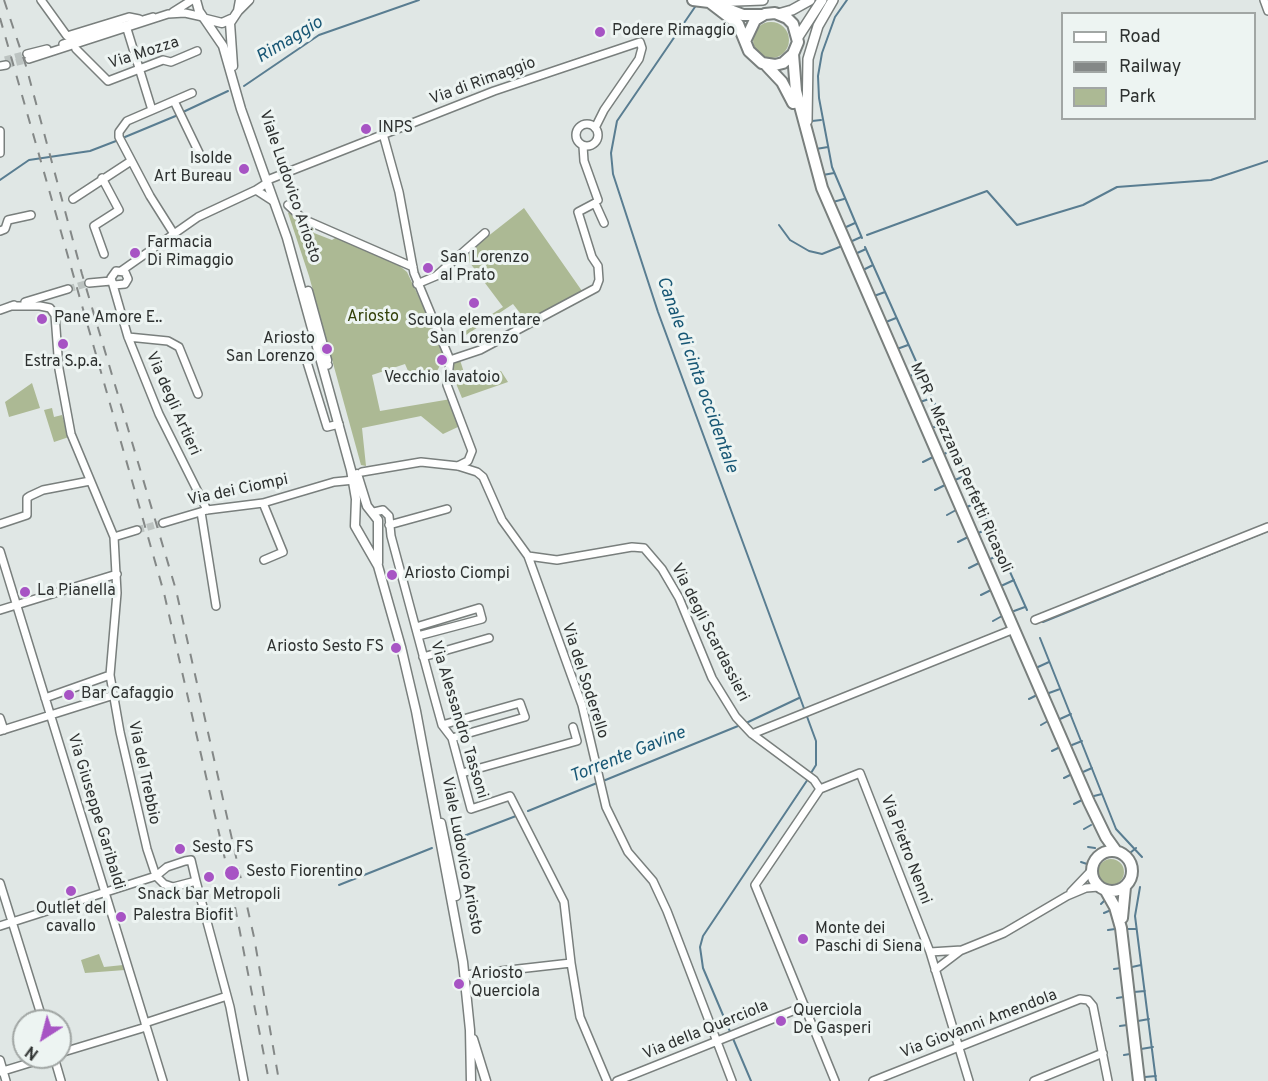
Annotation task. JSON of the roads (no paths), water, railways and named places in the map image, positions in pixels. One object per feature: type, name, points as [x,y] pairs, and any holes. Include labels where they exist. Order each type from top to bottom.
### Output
[{"type":"main road","points":[[693,0],[763,0]]},
{"type":"main road","points":[[708,1],[743,15],[762,15],[792,10],[810,0]]},
{"type":"main road","points":[[708,1],[738,24],[751,55],[766,64],[779,64],[793,54],[798,37],[822,0]]},
{"type":"main road","points":[[806,137],[806,75],[811,46],[818,26],[833,0]]},
{"type":"main road","points":[[778,14],[790,21],[798,37]]},
{"type":"main road","points":[[746,39],[749,27],[762,15]]},
{"type":"main road","name":"MPR - Mezzana Perfetti Ricasoli","points":[[793,54],[796,91],[806,137]]},
{"type":"main road","name":"MPR - Mezzana Perfetti Ricasoli","points":[[766,64],[786,87],[806,137],[822,188],[1010,626],[1019,640],[1095,814],[1116,852]]},
{"type":"main road","name":"MPR - Mezzana Perfetti Ricasoli","points":[[1095,814],[1099,841],[1097,858]]},
{"type":"main road","points":[[1121,928],[1125,887],[1132,875],[1132,865],[1126,856],[1116,852],[1106,852],[1097,858],[1092,870],[1115,907],[1121,928],[1139,1081]]},
{"type":"main road","points":[[1103,889],[1114,892],[1125,887]]},
{"type":"street","points":[[41,0],[67,36],[125,17],[139,19]]},
{"type":"street","points":[[158,17],[139,19],[28,57],[127,29],[168,14],[194,0]]},
{"type":"street","name":"Viale Ludovico Ariosto","points":[[194,0],[223,46],[243,108],[299,261],[363,498],[378,519],[376,530],[378,566]]},
{"type":"street","points":[[237,11],[240,0]]},
{"type":"street","points":[[168,14],[184,13],[222,23],[231,19],[249,0]]},
{"type":"street","points":[[1264,0],[1268,11]]},
{"type":"street","name":"Viale Ludovico Ariosto","points":[[231,19],[229,35],[232,76]]},
{"type":"street","points":[[127,29],[152,110]]},
{"type":"street","name":"Via di Rimaggio","points":[[113,283],[113,273],[124,272],[198,217],[256,190],[269,181],[494,91],[640,42],[642,48],[639,59],[595,128]]},
{"type":"street","name":"Via Mozza","points":[[76,49],[106,80],[115,80],[163,60],[171,62],[197,51]]},
{"type":"street","points":[[174,234],[131,161],[119,132],[127,121],[192,93]]},
{"type":"street","points":[[174,101],[202,159]]},
{"type":"street","points":[[586,125],[595,128],[598,135],[596,142],[590,146],[583,146],[578,141],[577,131],[586,125]]},
{"type":"street","points":[[0,131],[0,153]]},
{"type":"street","points":[[383,134],[399,192],[417,284],[450,360],[447,385],[472,451],[468,460],[458,466]]},
{"type":"street","points":[[583,146],[582,156],[598,200]]},
{"type":"street","points":[[73,200],[102,178],[131,161]]},
{"type":"street","points":[[102,178],[119,210],[93,226],[104,254]]},
{"type":"street","name":"Viale Ludovico Ariosto","points":[[269,181],[339,424],[358,475],[356,528],[362,534],[378,566],[403,658],[450,860],[462,929],[470,1030],[471,1081]]},
{"type":"street","points":[[256,190],[270,197],[276,207]]},
{"type":"street","points":[[450,360],[480,350],[596,288],[599,280],[598,266],[592,257],[578,212],[595,203],[604,223]]},
{"type":"street","points":[[288,205],[303,219],[413,267]]},
{"type":"street","points":[[0,231],[3,231],[8,220],[30,215]]},
{"type":"street","points":[[417,284],[436,276],[485,233]]},
{"type":"street","name":"Via di Rimaggio","points":[[123,286],[127,282],[124,272]]},
{"type":"street","points":[[89,283],[113,283],[123,286]]},
{"type":"street","name":"Via degli Artieri","points":[[113,283],[128,337],[159,414],[204,511],[216,606]]},
{"type":"street","name":"Via degli Artieri","points":[[121,307],[123,286]]},
{"type":"street","points":[[0,310],[68,289]]},
{"type":"street","name":"Via del Trebbio","points":[[11,306],[40,306],[51,308],[55,313],[59,369],[68,420],[90,481],[114,537],[117,621],[110,675],[147,849],[156,876]]},
{"type":"street","points":[[128,337],[168,341],[177,338]]},
{"type":"street","points":[[168,341],[183,353],[198,394]]},
{"type":"street","points":[[319,355],[306,359],[327,427],[339,424]]},
{"type":"street","name":"Viale Ludovico Ariosto","points":[[319,355],[322,355],[328,365]]},
{"type":"street","name":"Via dei Ciompi","points":[[163,523],[204,511],[263,502],[358,475],[421,462],[458,466]]},
{"type":"street","points":[[458,466],[483,477],[502,520],[528,556]]},
{"type":"street","points":[[0,524],[27,515],[27,498],[37,493],[90,481]]},
{"type":"street","points":[[263,502],[283,549],[283,552],[264,560]]},
{"type":"street","points":[[355,517],[361,511],[386,511],[389,525],[447,509]]},
{"type":"street","name":"Via Alessandro Tassoni","points":[[389,525],[442,725],[452,738],[471,809],[510,796],[564,902],[571,963]]},
{"type":"street","points":[[1035,620],[1268,527]]},
{"type":"street","points":[[114,537],[137,530]]},
{"type":"street","points":[[362,534],[369,534],[376,530]]},
{"type":"street","name":"Via degli Scardassieri","points":[[528,556],[557,560],[632,547],[644,548],[662,569],[679,598],[699,649],[721,695],[736,717],[752,734],[814,780],[820,789]]},
{"type":"street","name":"Via Giuseppe Garibaldi","points":[[0,551],[163,1081]]},
{"type":"street","name":"Via del Soderello","points":[[528,556],[582,705],[606,807],[628,852],[653,881],[667,910],[732,1081]]},
{"type":"street","points":[[0,610],[117,574]]},
{"type":"street","name":"Via Alessandro Tassoni","points":[[416,627],[479,608],[482,619],[418,636]]},
{"type":"street","points":[[752,734],[1010,626]]},
{"type":"street","points":[[423,657],[489,638]]},
{"type":"street","points":[[45,698],[110,675]]},
{"type":"street","points":[[0,718],[2,731],[114,695]]},
{"type":"street","points":[[442,725],[520,703],[525,717],[452,738]]},
{"type":"street","points":[[462,773],[576,741],[573,727]]},
{"type":"street","name":"Via Pietro Nenni","points":[[820,789],[860,773],[930,952],[969,1081]]},
{"type":"street","points":[[820,789],[755,885],[835,1081]]},
{"type":"street","points":[[0,926],[156,876],[167,867],[191,860],[227,996],[244,1081]]},
{"type":"street","points":[[1067,896],[1092,870]]},
{"type":"street","points":[[156,876],[168,886],[196,881]]},
{"type":"street","points":[[0,883],[38,1009]]},
{"type":"street","points":[[935,970],[962,950],[1004,933],[1067,896],[1086,888],[1103,889]]},
{"type":"street","points":[[930,952],[962,950]]},
{"type":"street","points":[[465,975],[571,963],[580,1017],[607,1081]]},
{"type":"street","points":[[72,1049],[227,996]]},
{"type":"street","name":"Via Giovanni Amendola","points":[[873,1081],[1080,999],[1088,1000],[1093,1006],[1103,1053]]},
{"type":"street","name":"Via della Querciola","points":[[617,1081],[805,1006]]},
{"type":"street","name":"Viale Ludovico Ariosto","points":[[470,1030],[486,1081]]},
{"type":"street","points":[[1034,1081],[1103,1053],[1108,1081]]},
{"type":"street","points":[[0,1060],[6,1081]]},
{"type":"waterway","name":"Rimaggio","points":[[244,86],[319,35],[419,0]]},
{"type":"waterway","points":[[847,0],[835,17],[822,53],[818,76],[819,98],[832,167],[862,238]]},
{"type":"waterway","name":"Canale di cinta occidentale","points":[[697,4],[617,121],[611,153],[613,174],[658,312],[816,741],[816,765],[811,773]]},
{"type":"waterway","name":"Rimaggio","points":[[183,112],[228,91]]},
{"type":"waterway","name":"Rimaggio","points":[[125,137],[178,115]]},
{"type":"waterway","points":[[812,121],[821,120]]},
{"type":"waterway","name":"Rimaggio","points":[[0,180],[29,160],[90,151],[116,141]]},
{"type":"waterway","points":[[816,149],[828,147]]},
{"type":"waterway","points":[[867,235],[987,191],[1017,225],[1083,205],[1117,187],[1211,180],[1268,161]]},
{"type":"waterway","points":[[823,175],[834,173]]},
{"type":"waterway","points":[[833,202],[844,199]]},
{"type":"waterway","points":[[844,228],[855,223]]},
{"type":"waterway","points":[[779,225],[790,240],[809,251],[822,254],[842,246]]},
{"type":"waterway","points":[[850,242],[861,237]]},
{"type":"waterway","points":[[865,247],[1027,610]]},
{"type":"waterway","points":[[855,254],[866,249]]},
{"type":"waterway","points":[[863,270],[873,265]]},
{"type":"waterway","points":[[874,296],[885,292]]},
{"type":"waterway","points":[[886,322],[896,318]]},
{"type":"waterway","points":[[897,349],[908,345]]},
{"type":"waterway","points":[[910,376],[920,372]]},
{"type":"waterway","points":[[920,402],[932,398]]},
{"type":"waterway","points":[[932,428],[943,423]]},
{"type":"waterway","points":[[944,454],[955,449]]},
{"type":"waterway","points":[[923,462],[933,457]]},
{"type":"waterway","points":[[955,480],[967,475]]},
{"type":"waterway","points":[[935,490],[945,485]]},
{"type":"waterway","points":[[967,507],[980,501]]},
{"type":"waterway","points":[[947,515],[956,510]]},
{"type":"waterway","points":[[978,533],[992,528]]},
{"type":"waterway","points":[[1169,571],[1268,531]]},
{"type":"waterway","points":[[958,542],[968,537]]},
{"type":"waterway","points":[[990,559],[1003,554]]},
{"type":"waterway","points":[[969,568],[979,563]]},
{"type":"waterway","points":[[1043,622],[1164,573]]},
{"type":"waterway","points":[[1001,586],[1014,580]]},
{"type":"waterway","points":[[981,595],[991,590]]},
{"type":"waterway","points":[[1014,611],[1025,607]]},
{"type":"waterway","points":[[993,621],[1002,616]]},
{"type":"waterway","points":[[1040,638],[1116,829],[1142,857]]},
{"type":"waterway","points":[[1038,667],[1049,662]]},
{"type":"waterway","points":[[1049,693],[1060,689]]},
{"type":"waterway","points":[[1029,699],[1037,695]]},
{"type":"waterway","name":"Torrente Gavine","points":[[744,724],[799,698]]},
{"type":"waterway","points":[[1060,719],[1071,714]]},
{"type":"waterway","points":[[1041,725],[1048,721]]},
{"type":"waterway","name":"Torrente Gavine","points":[[603,781],[738,726]]},
{"type":"waterway","points":[[1072,745],[1082,741]]},
{"type":"waterway","points":[[1052,751],[1060,747]]},
{"type":"waterway","points":[[1083,772],[1092,768]]},
{"type":"waterway","points":[[1064,778],[1072,774]]},
{"type":"waterway","name":"Canale di cinta occidentale","points":[[751,1081],[703,968],[700,947],[703,936],[808,779]]},
{"type":"waterway","name":"Torrente Gavine","points":[[528,811],[597,783]]},
{"type":"waterway","points":[[1094,796],[1102,794]]},
{"type":"waterway","points":[[1074,804],[1082,800]]},
{"type":"waterway","name":"Torrente Gavine","points":[[456,839],[516,816]]},
{"type":"waterway","points":[[1084,829],[1091,825]]},
{"type":"waterway","points":[[1088,847],[1095,848]]},
{"type":"waterway","name":"Torrente Gavine","points":[[339,885],[432,848]]},
{"type":"waterway","points":[[1130,853],[1136,848]]},
{"type":"waterway","points":[[1081,862],[1087,864]]},
{"type":"waterway","points":[[1140,887],[1135,916],[1156,1081]]},
{"type":"waterway","points":[[1101,904],[1106,899]]},
{"type":"waterway","points":[[1104,913],[1111,910]]},
{"type":"waterway","points":[[1108,930],[1115,929]]},
{"type":"waterway","points":[[1126,929],[1136,929]]},
{"type":"waterway","points":[[1132,967],[1141,965]]},
{"type":"waterway","points":[[1114,969],[1121,968]]},
{"type":"waterway","points":[[1134,992],[1145,991]]},
{"type":"waterway","points":[[1117,998],[1123,997]]},
{"type":"waterway","points":[[1138,1021],[1149,1019]]},
{"type":"waterway","points":[[1120,1026],[1127,1025]]},
{"type":"waterway","points":[[1141,1049],[1153,1047]]},
{"type":"waterway","points":[[1124,1055],[1130,1054]]},
{"type":"waterway","points":[[1145,1077],[1156,1076]]},
{"type":"tunnel","points":[[5,60],[27,54]]},
{"type":"tunnel","points":[[6,65],[29,59]]},
{"type":"tunnel","points":[[68,289],[89,283]]},
{"type":"tunnel","points":[[137,530],[163,523]]},
{"type":"railway","points":[[4,0],[26,66],[82,274],[176,590],[254,937],[279,1081]]},
{"type":"railway","points":[[0,18],[164,593],[230,881],[269,1081]]},
{"type":"place","name":"Podere Rimaggio","points":[[600,32]]},
{"type":"place","name":"INPS","points":[[366,129]]},
{"type":"place","name":"Isolde Art Bureau","points":[[244,169]]},
{"type":"place","name":"Farmacia Di Rimaggio","points":[[135,253]]},
{"type":"place","name":"San Lorenzo al Prato","points":[[428,268]]},
{"type":"place","name":"Scuola elementare San Lorenzo","points":[[474,303]]},
{"type":"place","name":"Pane Amore E..","points":[[42,319]]},
{"type":"place","name":"Estra S.p.a.","points":[[63,344]]},
{"type":"place","name":"Ariosto San Lorenzo","points":[[327,349]]},
{"type":"place","name":"Vecchio lavatoio","points":[[442,360]]},
{"type":"place","name":"Ariosto Ciompi","points":[[392,575]]},
{"type":"place","name":"La Pianella","points":[[25,592]]},
{"type":"place","name":"Ariosto Sesto FS","points":[[396,648]]},
{"type":"place","name":"Bar Cafaggio","points":[[69,695]]},
{"type":"place","name":"Sesto FS","points":[[180,849]]},
{"type":"place","name":"Sesto Fiorentino","points":[[232,873]]},
{"type":"place","name":"Snack bar Metropoli","points":[[209,877]]},
{"type":"place","name":"Outlet del cavallo","points":[[71,891]]},
{"type":"place","name":"Palestra Biofit","points":[[121,917]]},
{"type":"place","name":"Monte dei Paschi di Siena","points":[[803,939]]},
{"type":"place","name":"Ariosto Querciola","points":[[459,984]]},
{"type":"place","name":"Querciola De Gasperi","points":[[781,1021]]},
{"type":"park label","name":"Ariosto","points":[[373,318]]}]
